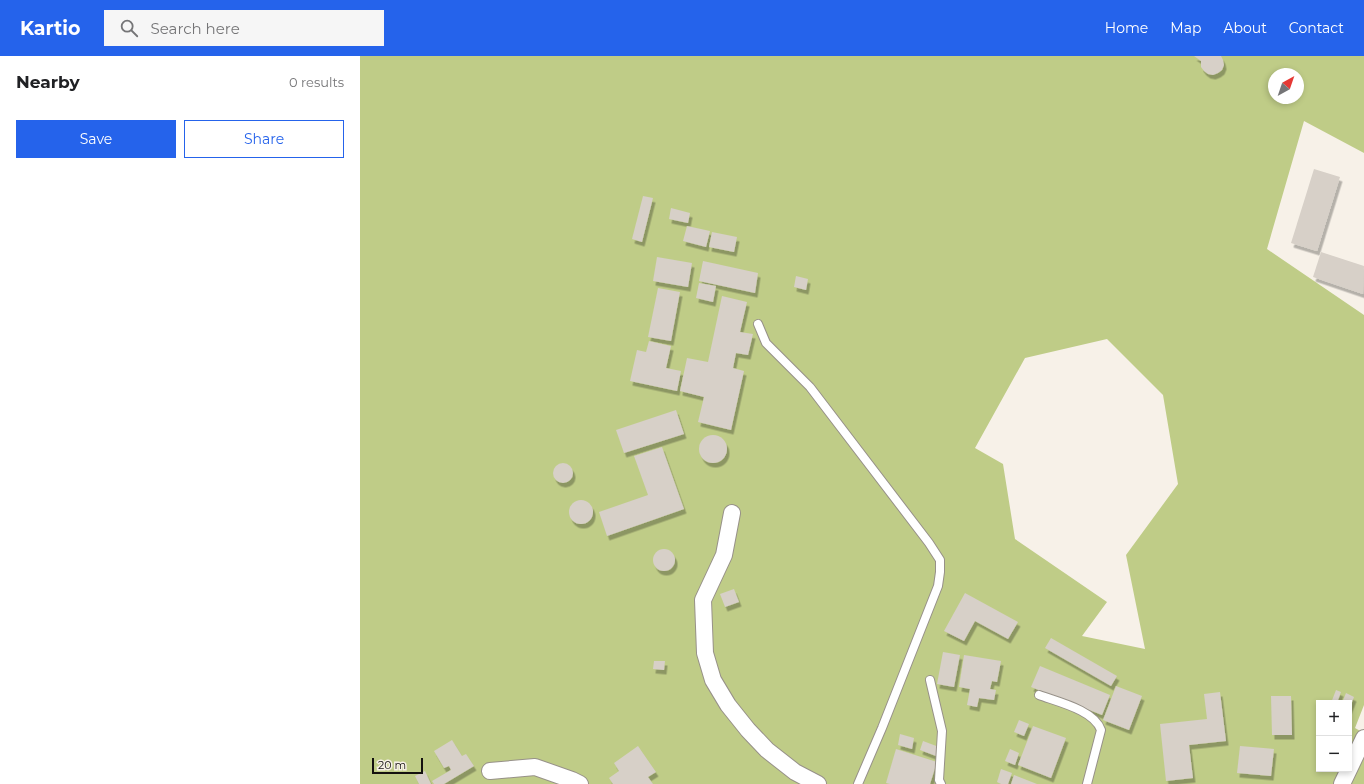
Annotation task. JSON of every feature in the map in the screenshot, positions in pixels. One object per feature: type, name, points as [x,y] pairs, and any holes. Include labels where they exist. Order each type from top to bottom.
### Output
[{"type":"street","points":[[732,513],[724,555],[703,600],[705,652],[713,680],[728,705],[748,730],[767,750],[795,772],[818,784]]},
{"type":"street","points":[[1342,784],[1364,738]]},
{"type":"street","points":[[490,771],[535,767],[580,784]]},
{"type":"lane","points":[[758,324],[766,343],[810,387],[929,543],[940,560],[938,586],[882,728],[858,784]]},
{"type":"lane","points":[[930,680],[942,731],[939,780],[941,784]]},
{"type":"lane","points":[[1039,695],[1087,714],[1099,724],[1101,730],[1088,784]]},
{"type":"green space","points":[[360,56],[1364,56],[1364,153],[1304,121],[1267,249],[1364,315],[1364,705],[1355,728],[1364,733],[1364,784],[360,784]],"holes":[[[1107,339],[1163,395],[1178,484],[1126,555],[1145,649],[1082,636],[1107,602],[1015,539],[1003,464],[975,448],[1025,358]]]},
{"type":"building","points":[[1194,56],[1221,56],[1224,65],[1222,70],[1218,73],[1213,75],[1208,74],[1201,67],[1201,61]]},
{"type":"building","points":[[1314,169],[1340,177],[1317,251],[1291,243]]},
{"type":"building","points":[[643,196],[653,198],[642,242],[632,239]]},
{"type":"building","points":[[671,208],[690,213],[688,223],[669,219]]},
{"type":"building","points":[[687,226],[710,231],[706,247],[683,241]]},
{"type":"building","points":[[712,232],[737,237],[734,252],[709,247]]},
{"type":"building","points":[[1321,252],[1364,266],[1363,294],[1313,277]]},
{"type":"building","points":[[657,257],[692,263],[688,287],[653,281]]},
{"type":"building","points":[[703,261],[758,273],[755,293],[699,281]]},
{"type":"building","points":[[796,276],[808,279],[806,290],[794,287]]},
{"type":"building","points":[[699,283],[716,286],[713,302],[696,298]]},
{"type":"building","points":[[658,288],[680,292],[671,341],[648,337]]},
{"type":"building","points":[[722,296],[747,302],[740,332],[753,334],[748,355],[736,353],[733,368],[744,371],[731,430],[698,422],[704,397],[680,391],[687,358],[708,362]]},
{"type":"building","points":[[649,341],[671,346],[666,368],[681,371],[677,391],[630,381],[637,350],[646,352]]},
{"type":"building","points":[[676,410],[684,434],[624,453],[616,430]]},
{"type":"building","points":[[713,435],[723,439],[727,449],[723,459],[713,463],[703,459],[699,449],[703,439]]},
{"type":"building","points":[[662,447],[684,509],[607,536],[599,512],[648,495],[634,456]]},
{"type":"building","points":[[563,463],[570,466],[573,473],[570,480],[563,483],[556,480],[553,473],[556,466]]},
{"type":"building","points":[[581,500],[589,504],[593,512],[589,520],[581,524],[573,520],[569,512],[573,504]]},
{"type":"building","points":[[664,549],[672,552],[675,560],[672,568],[664,571],[656,568],[653,560],[656,552]]},
{"type":"building","points":[[734,589],[739,602],[725,607],[720,594]]},
{"type":"building","points":[[965,593],[1018,622],[1008,639],[975,621],[964,641],[944,631]]},
{"type":"building","points":[[1051,638],[1117,676],[1111,686],[1045,648]]},
{"type":"building","points":[[943,652],[960,655],[954,687],[937,684]]},
{"type":"building","points":[[964,655],[1001,661],[997,682],[992,681],[990,689],[996,690],[994,700],[979,698],[977,707],[967,705],[970,689],[959,687]]},
{"type":"building","points":[[654,661],[665,661],[664,670],[653,669]]},
{"type":"building","points":[[1040,666],[1110,695],[1102,715],[1031,687]]},
{"type":"building","points":[[1116,686],[1142,696],[1129,730],[1103,720]]},
{"type":"building","points":[[1336,690],[1341,692],[1338,700],[1332,700]]},
{"type":"building","points":[[1220,692],[1226,741],[1189,745],[1193,778],[1166,781],[1160,724],[1207,719],[1204,694]]},
{"type":"building","points":[[1346,693],[1354,697],[1352,702],[1352,700],[1343,700]]},
{"type":"building","points":[[1271,696],[1291,696],[1292,735],[1272,735]]},
{"type":"building","points":[[1019,720],[1029,724],[1024,736],[1014,732]]},
{"type":"building","points":[[1033,726],[1066,738],[1051,778],[1018,765]]},
{"type":"building","points":[[900,734],[914,738],[912,749],[898,745]]},
{"type":"building","points":[[452,740],[462,756],[466,754],[474,766],[444,784],[434,784],[432,781],[451,770],[449,766],[444,768],[434,751]]},
{"type":"building","points":[[923,741],[939,747],[936,756],[920,750]]},
{"type":"building","points":[[638,746],[656,772],[648,777],[653,784],[613,784],[609,778],[619,771],[614,763]]},
{"type":"building","points":[[1240,746],[1274,749],[1271,776],[1237,773]]},
{"type":"building","points":[[896,749],[937,762],[930,784],[886,783]]},
{"type":"building","points":[[1010,749],[1019,753],[1015,765],[1005,761]]},
{"type":"building","points":[[1001,769],[1012,773],[1008,784],[1001,784],[997,782]]},
{"type":"building","points":[[425,771],[431,784],[419,784],[415,776]]},
{"type":"building","points":[[1014,775],[1037,784],[1011,784]]}]
